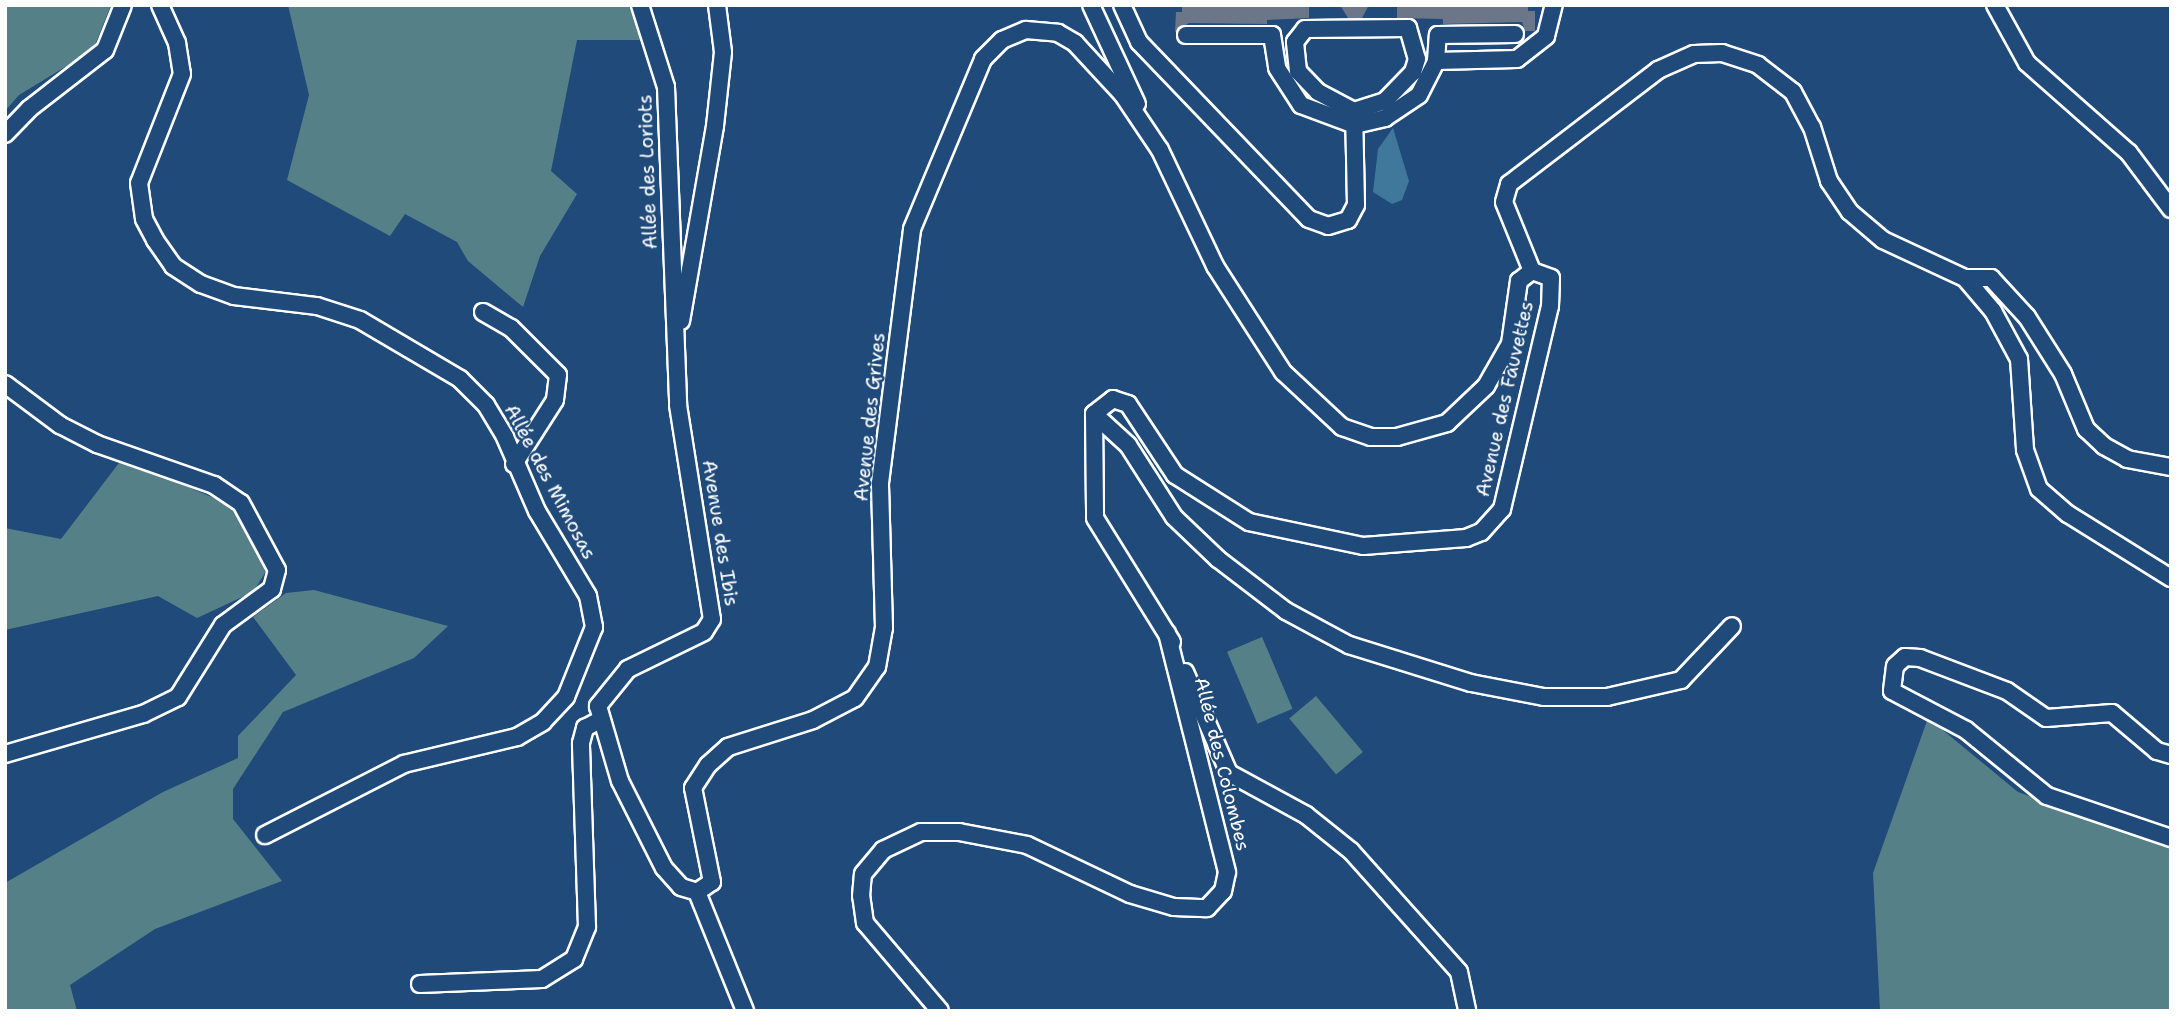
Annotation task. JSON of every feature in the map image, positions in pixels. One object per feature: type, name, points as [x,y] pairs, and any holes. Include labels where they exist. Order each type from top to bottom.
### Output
[{"type":"street","points":[[5,134],[29,109],[105,50],[123,5]]},
{"type":"street","name":"Allée des Mimosas","points":[[160,5],[177,43],[183,74],[139,183],[144,219],[173,265],[234,296],[317,306],[360,320],[460,379],[486,405],[514,464],[588,596],[594,627],[566,697],[543,722],[517,737],[404,764],[265,835]]},
{"type":"street","name":"Allée des Loriots","points":[[639,5],[666,87],[677,341]]},
{"type":"street","points":[[677,341],[715,126],[723,52],[716,5]]},
{"type":"street","points":[[1122,5],[1139,42],[1309,219],[1328,226],[1348,220],[1356,205],[1354,118]]},
{"type":"street","points":[[1436,61],[1517,59],[1546,36],[1554,5]]},
{"type":"street","points":[[1995,5],[2027,64],[2129,153],[2171,209]]},
{"type":"street","points":[[1088,7],[1143,120]]},
{"type":"street","points":[[1408,28],[1416,41],[1413,72],[1385,101],[1354,118],[1304,81],[1295,42],[1305,29],[1408,28]]},
{"type":"street","name":"Avenue des Grives","points":[[697,892],[712,882],[693,788],[708,765],[728,747],[813,720],[855,698],[877,667],[884,628],[880,483],[912,229],[983,59],[1002,40],[1026,30],[1058,33],[1075,43],[1123,95]]},
{"type":"street","points":[[1185,35],[1272,35],[1278,68],[1293,96],[1325,118],[1385,118],[1409,105],[1436,61],[1438,35],[1515,34]]},
{"type":"street","points":[[1532,271],[1504,202],[1509,184],[1638,85],[1694,54],[1722,53],[1758,65],[1793,92],[1812,127],[1829,181],[1850,212],[1883,240],[1965,278],[1993,311],[2019,359],[2025,450],[2039,489],[2171,578]]},
{"type":"street","name":"Avenue des Fauvettes","points":[[1094,414],[1114,399],[1128,404],[1175,475],[1249,522],[1363,546],[1466,538],[1481,532],[1502,509],[1550,306],[1551,278],[1532,271],[1519,281],[1510,344],[1486,386],[1447,423],[1397,438],[1371,438],[1342,427],[1283,372],[1239,303],[1143,120],[1123,95]]},
{"type":"street","points":[[1965,278],[1992,278],[2027,317],[2063,374],[2086,429],[2104,446],[2127,459],[2171,467]]},
{"type":"street","points":[[483,312],[511,328],[558,375],[555,400],[514,464]]},
{"type":"street","name":"Avenue des Ibis","points":[[420,984],[542,979],[574,959],[587,927],[581,743],[585,728],[600,720],[598,706],[628,669],[704,632],[712,619],[678,405],[677,341]]},
{"type":"street","points":[[5,384],[60,425],[97,444],[214,485],[242,503],[276,570],[272,589],[223,625],[178,697],[143,714],[5,754]]},
{"type":"street","points":[[1094,414],[1128,445],[1174,517],[1218,559],[1286,611],[1349,645],[1471,683],[1544,697],[1607,697],[1681,680],[1732,626]]},
{"type":"street","points":[[1094,414],[1095,518],[1167,633],[1229,773],[1306,815],[1350,851],[1459,972],[1467,1011]]},
{"type":"street","name":"Allée des Colombes","points":[[940,1011],[865,923],[861,895],[863,874],[883,850],[921,832],[959,832],[1027,845],[1130,894],[1174,907],[1208,908],[1223,891],[1227,872],[1167,633]]},
{"type":"street","points":[[2171,755],[2157,751],[2112,713],[2046,718],[2007,691],[1920,658],[1905,657],[1895,666],[1892,691],[2001,754],[2041,792],[2171,838]]},
{"type":"street","points":[[600,720],[620,781],[664,868],[681,887],[697,892],[745,1011]]},
{"type":"green space","points":[[5,5],[111,5],[93,50],[19,95],[5,111]]},
{"type":"green space","points":[[288,5],[631,5],[647,40],[577,40],[551,171],[577,194],[540,256],[523,307],[468,261],[457,242],[405,214],[390,236],[287,180],[309,95]]},
{"type":"green space","points":[[122,459],[233,506],[264,560],[265,573],[253,592],[197,618],[158,596],[5,630],[5,528],[61,539]]},
{"type":"green space","points":[[314,590],[448,626],[414,658],[283,712],[233,789],[233,819],[282,881],[155,929],[70,985],[77,1011],[5,1011],[5,883],[163,792],[238,758],[238,736],[296,675],[253,617],[286,593]]},
{"type":"green space","points":[[1262,637],[1292,709],[1257,724],[1227,652]]},
{"type":"green space","points":[[1316,696],[1363,752],[1336,774],[1289,718]]},
{"type":"green space","points":[[1928,718],[2018,792],[2171,846],[2171,1011],[1880,1011],[1873,873]]},
{"type":"water","points":[[1393,128],[1409,181],[1402,200],[1392,204],[1373,192],[1378,149]]},
{"type":"building","points":[[1182,5],[1309,5],[1309,18],[1267,20],[1267,24],[1189,23],[1175,32],[1176,12],[1182,12]]},
{"type":"building","points":[[1340,5],[1369,5],[1362,18],[1348,18]]},
{"type":"building","points":[[1397,5],[1528,5],[1528,11],[1535,11],[1535,31],[1525,31],[1522,22],[1443,24],[1443,19],[1397,18]]}]
